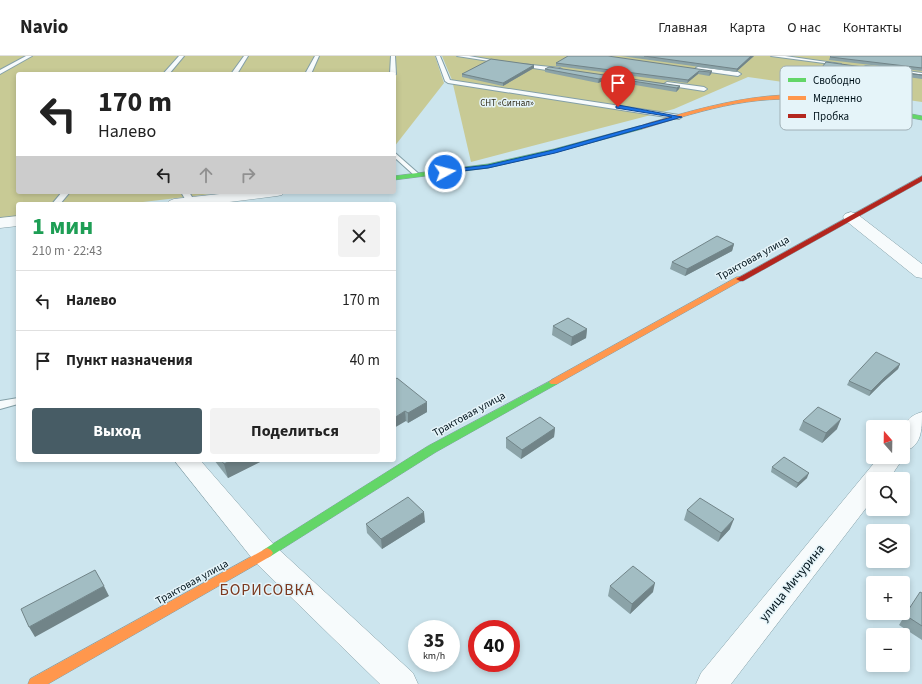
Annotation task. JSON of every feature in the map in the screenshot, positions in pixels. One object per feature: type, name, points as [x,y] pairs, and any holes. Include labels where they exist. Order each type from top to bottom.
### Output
[{"type":"main road","points":[[396,178],[488,166],[555,151],[679,117],[749,100],[780,98]]},
{"type":"main road","points":[[912,116],[922,118]]},
{"type":"main road","name":"Трактовая улица","points":[[35,684],[265,554],[432,449],[922,178]]},
{"type":"street","points":[[184,202],[204,198],[252,194]]},
{"type":"street","points":[[851,217],[922,273]]},
{"type":"street","points":[[0,223],[16,221]]},
{"type":"street","points":[[910,435],[922,420]]},
{"type":"street","points":[[188,462],[265,554],[402,684]]},
{"type":"street","points":[[880,472],[887,464]]},
{"type":"street","name":"улица Мичурина","points":[[712,684],[866,490]]},
{"type":"lane","points":[[0,72],[30,56]]},
{"type":"lane","points":[[168,72],[182,56]]},
{"type":"lane","points":[[235,72],[246,56]]},
{"type":"lane","points":[[309,72],[317,56]]},
{"type":"lane","points":[[393,56],[393,72]]},
{"type":"lane","points":[[438,56],[448,81],[679,117]]},
{"type":"lane","points":[[459,56],[506,62]]},
{"type":"lane","points":[[773,56],[844,65]]},
{"type":"lane","points":[[514,64],[569,71]]},
{"type":"lane","points":[[692,68],[738,74]]},
{"type":"lane","points":[[912,74],[922,75]]},
{"type":"lane","points":[[664,84],[704,89]]},
{"type":"lane","points":[[396,156],[417,175]]},
{"type":"lane","points":[[58,202],[64,194]]},
{"type":"lane","points":[[0,405],[16,401]]},
{"type":"green space","points":[[0,56],[435,56],[444,83],[396,144],[396,72],[16,72],[16,194],[211,194],[143,202],[16,202],[16,217],[0,218]]},
{"type":"green space","name":"СНТ «Сигнал»","points":[[442,56],[922,56],[922,102],[912,101],[912,66],[780,66],[780,82],[748,77],[674,109],[471,162],[452,80]]},
{"type":"building","points":[[568,56],[608,56],[712,71],[699,71],[688,80],[556,63]]},
{"type":"building","points":[[644,56],[751,56],[737,69]]},
{"type":"building","points":[[922,56],[922,68],[912,66],[830,57]]},
{"type":"building","points":[[491,59],[534,65],[503,83],[462,74]]},
{"type":"building","points":[[826,62],[856,66],[823,66]]},
{"type":"building","points":[[549,67],[680,86],[677,88],[607,77],[599,79],[545,69]]},
{"type":"building","points":[[717,236],[734,244],[687,269],[672,262]]},
{"type":"building","points":[[568,318],[587,329],[572,337],[553,326]]},
{"type":"building","points":[[876,352],[900,364],[871,391],[849,381]]},
{"type":"building","points":[[396,379],[427,402],[408,413],[405,411],[396,417]]},
{"type":"building","points":[[818,407],[841,419],[826,433],[803,421]]},
{"type":"building","points":[[540,417],[555,428],[522,450],[506,438]]},
{"type":"building","points":[[784,457],[809,473],[798,483],[772,467]]},
{"type":"building","points":[[408,497],[424,512],[381,539],[366,524]]},
{"type":"building","points":[[700,498],[734,519],[721,533],[687,510]]},
{"type":"building","points":[[633,566],[655,583],[632,604],[610,586]]},
{"type":"building","points":[[95,570],[104,586],[29,627],[21,609]]},
{"type":"building","points":[[920,592],[922,593],[922,626],[910,618],[910,607]]},
{"type":"traffic: fast","points":[[912,116],[922,118]]},
{"type":"traffic: fast","points":[[396,178],[488,166],[555,151],[640,128]]},
{"type":"traffic: fast","points":[[267,553],[432,449],[554,382]]},
{"type":"traffic: slow","points":[[640,128],[707,108],[742,100],[780,97]]},
{"type":"traffic: slow","points":[[554,382],[740,279]]},
{"type":"traffic: slow","points":[[35,684],[267,553]]},
{"type":"traffic: jam","points":[[740,279],[922,178]]},
{"type":"district","name":"БОРИСОВКА","points":[[267,590]]},
{"type":"route","points":[[445,172],[488,166],[555,151],[679,117],[618,107]]}]
